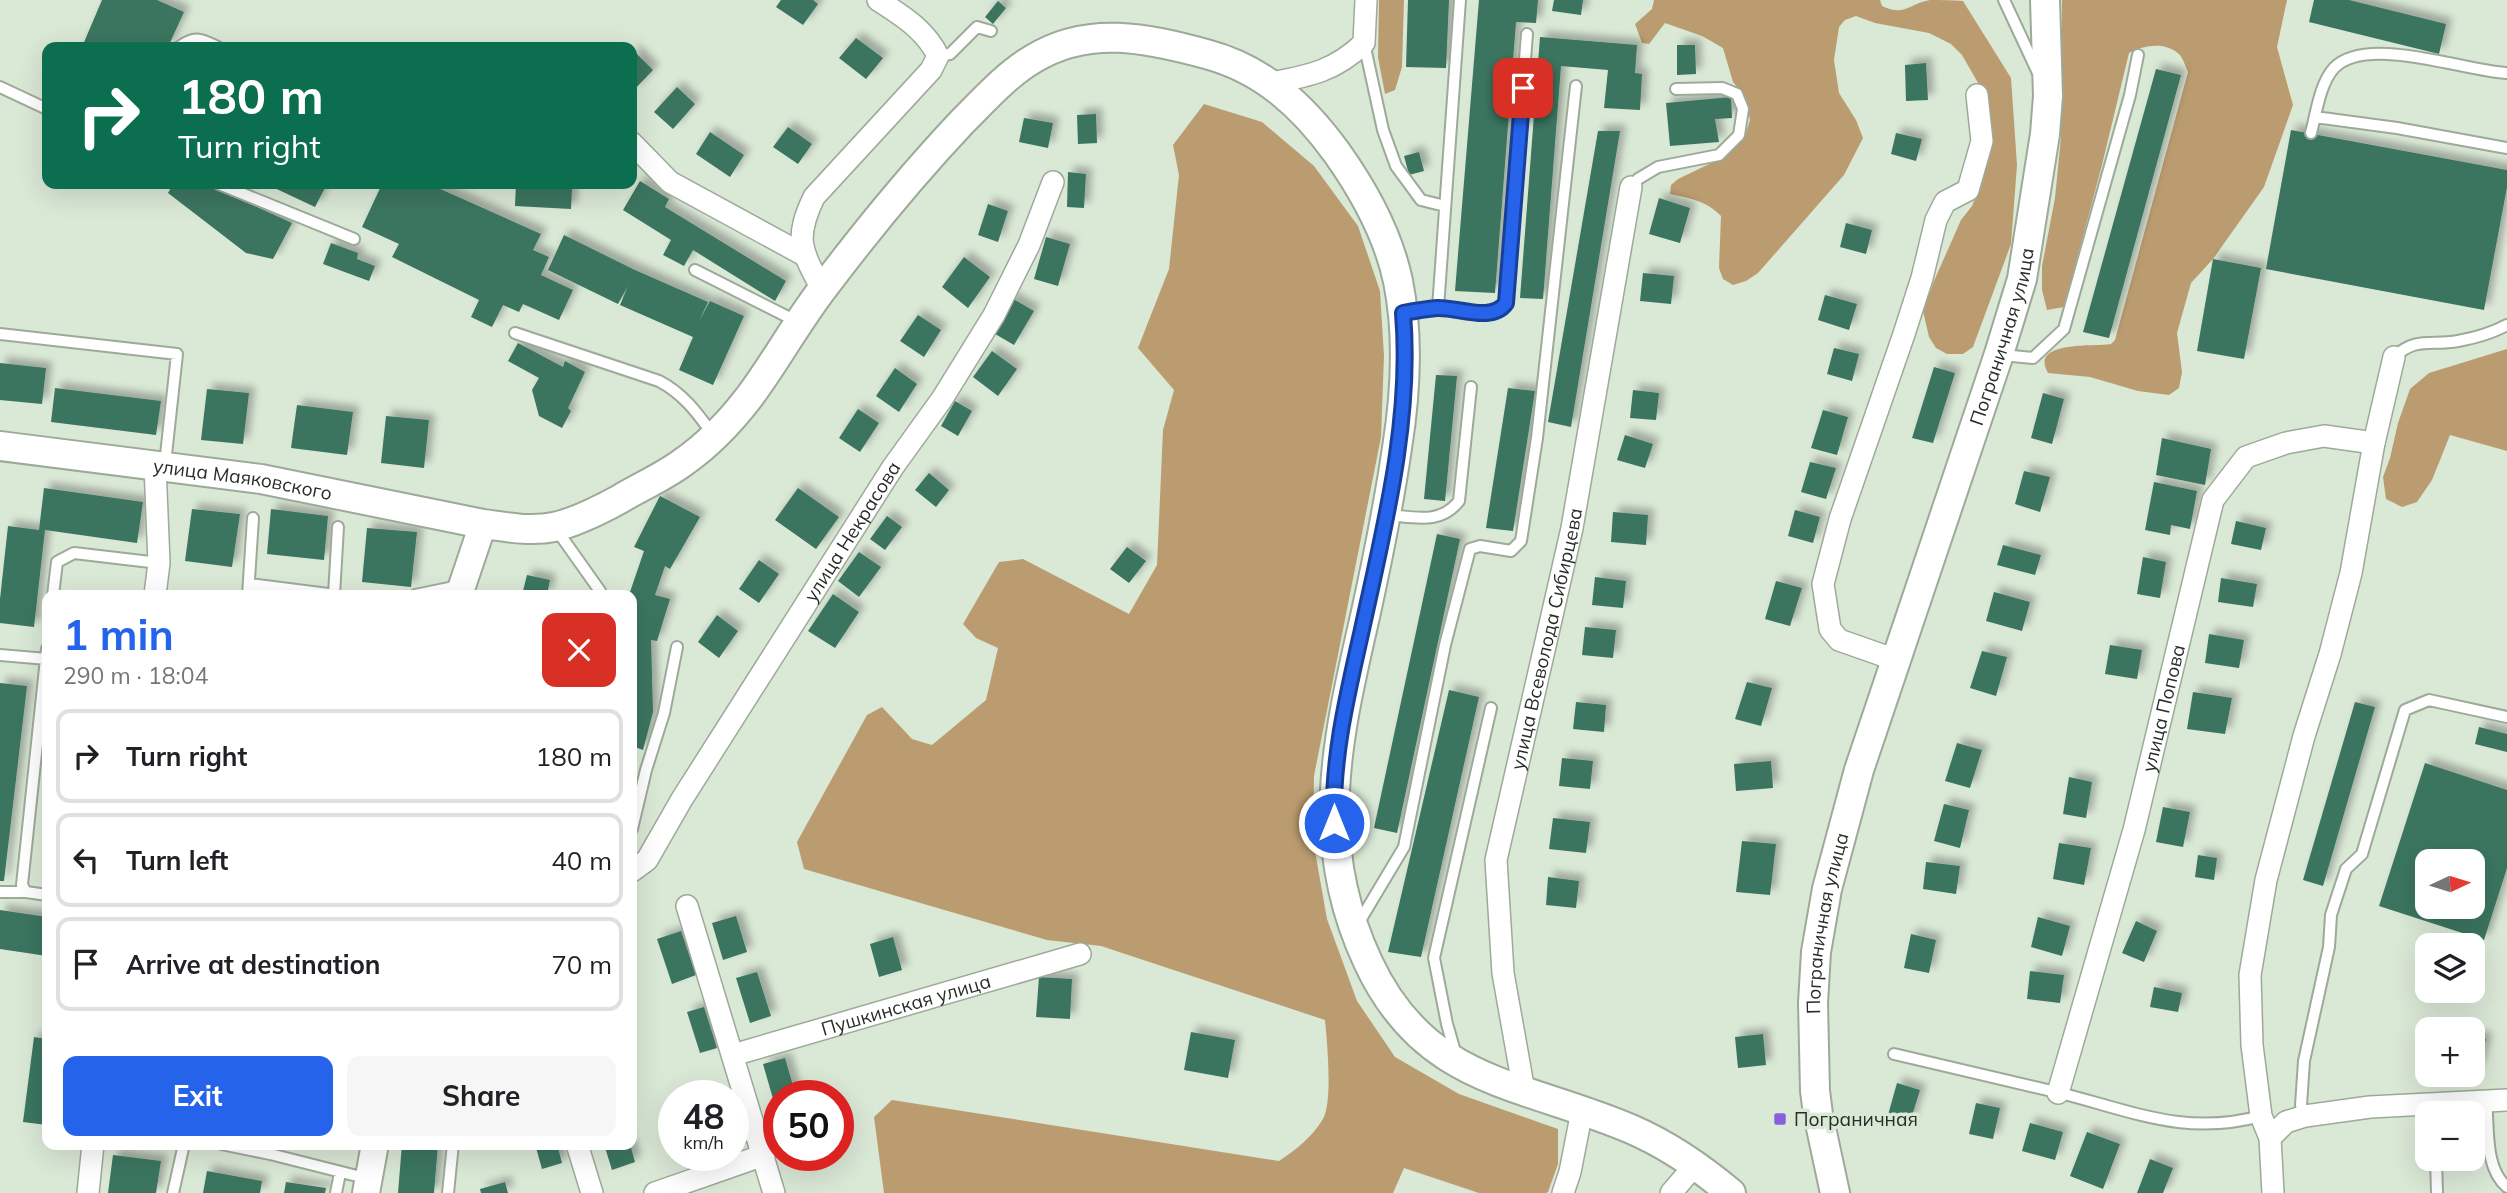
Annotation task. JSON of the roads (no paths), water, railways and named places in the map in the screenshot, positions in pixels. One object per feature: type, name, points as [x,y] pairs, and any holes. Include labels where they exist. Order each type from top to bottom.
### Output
[{"type":"main road","name":"Пограничная улица","points":[[1835,1193],[1815,1091],[1813,1003],[1816,952],[1843,828],[1896,660],[1999,354],[2024,266],[2039,179],[2048,96],[2045,0]]},
{"type":"main road","name":"улица Маяковского","points":[[0,446],[274,482],[514,529],[555,527],[599,510],[681,464],[714,436],[748,399],[822,289],[929,158],[1019,67],[1051,47],[1077,40],[1106,37],[1143,40],[1221,58],[1270,83],[1293,101],[1325,136],[1354,176],[1387,243],[1398,278],[1403,313],[1405,382],[1387,515],[1336,752],[1335,844],[1342,885],[1354,929],[1368,963],[1386,996],[1419,1037],[1459,1064],[1486,1077],[1627,1127],[1662,1144],[1731,1193]]},
{"type":"street","points":[[822,289],[804,255],[803,219],[814,197],[931,70],[938,56],[930,40],[878,0]]},
{"type":"street","points":[[1270,83],[1314,75],[1353,54],[1364,43],[1366,0]]},
{"type":"street","points":[[1896,660],[1839,640],[1830,629],[1823,584],[1840,519],[1911,312],[1936,220],[1945,202],[1968,190],[1982,141],[1977,95]]},
{"type":"street","points":[[637,148],[670,182],[804,255]]},
{"type":"street","name":"улица Некрасова","points":[[637,868],[647,860],[892,467],[942,399],[994,316],[1029,245],[1053,182]]},
{"type":"street","name":"улица Всеволода Сибирцева","points":[[1524,1091],[1503,973],[1496,860],[1572,528],[1631,187]]},
{"type":"street","points":[[2273,1193],[2270,1138],[2261,1116],[2252,1045],[2250,975],[2266,880],[2351,573],[2374,443],[2394,357]]},
{"type":"street","name":"улица Попова","points":[[2059,1093],[2134,830],[2213,500],[2246,457],[2286,443],[2324,436],[2374,443]]},
{"type":"street","points":[[156,590],[159,563],[160,466]]},
{"type":"street","points":[[460,590],[483,524]]},
{"type":"street","points":[[687,906],[763,1152]]},
{"type":"street","name":"Пушкинская улица","points":[[733,1055],[1080,954]]},
{"type":"street","points":[[2270,1138],[2286,1122],[2305,1116],[2370,1107],[2415,1107]]},
{"type":"street","points":[[1563,1193],[1582,1111]]},
{"type":"street","points":[[88,1193],[92,1150]]},
{"type":"street","points":[[367,1186],[374,1150]]},
{"type":"street","points":[[579,1150],[593,1193]]},
{"type":"street","points":[[655,1193],[763,1155]]},
{"type":"street","points":[[1671,1193],[1695,1165]]},
{"type":"street","points":[[768,1171],[774,1193]]},
{"type":"lane","points":[[1438,308],[1460,0]]},
{"type":"lane","points":[[2004,0],[2048,96]]},
{"type":"lane","points":[[938,56],[950,54],[977,27],[991,31]]},
{"type":"lane","points":[[1403,313],[1438,308],[1492,314],[1502,310],[1506,303],[1527,34]]},
{"type":"lane","points":[[186,42],[200,39],[207,42]]},
{"type":"lane","points":[[1364,43],[1383,130],[1396,166],[1421,200],[1445,206]]},
{"type":"lane","points":[[2311,134],[2325,86],[2335,67],[2358,55],[2382,52],[2507,74]]},
{"type":"lane","points":[[1999,354],[2033,358],[2064,329],[2130,96],[2138,55]]},
{"type":"lane","points":[[0,86],[42,107]]},
{"type":"lane","points":[[1354,929],[1404,847],[1445,645],[1470,549],[1480,546],[1511,551],[1521,541],[1537,438],[1576,86]]},
{"type":"lane","points":[[1631,187],[1638,179],[1658,167],[1719,155],[1739,135],[1743,109],[1737,94],[1722,88],[1676,89]]},
{"type":"lane","points":[[2315,117],[2397,128],[2507,148]]},
{"type":"lane","points":[[231,189],[354,239]]},
{"type":"lane","points":[[695,270],[799,323]]},
{"type":"lane","points":[[2394,357],[2406,347],[2421,342],[2456,341],[2493,332],[2507,325]]},
{"type":"lane","points":[[515,332],[659,381],[688,401],[714,436]]},
{"type":"lane","points":[[0,334],[177,354],[160,466]]},
{"type":"lane","points":[[1387,515],[1437,518],[1451,511],[1459,501],[1471,387]]},
{"type":"lane","points":[[248,589],[253,518]]},
{"type":"lane","points":[[335,590],[338,527]]},
{"type":"lane","points":[[555,527],[599,590]]},
{"type":"lane","points":[[54,590],[57,562],[74,553],[159,563]]},
{"type":"lane","points":[[637,808],[664,713],[677,647]]},
{"type":"lane","points":[[0,655],[42,656]]},
{"type":"lane","points":[[2305,1116],[2301,1104],[2304,1062],[2329,947],[2331,915],[2346,869],[2362,855],[2405,710],[2429,700],[2507,717]]},
{"type":"lane","points":[[26,892],[22,885],[42,702]]},
{"type":"lane","points":[[1459,1064],[1447,1024],[1434,958],[1491,708]]},
{"type":"lane","points":[[0,891],[42,894]]},
{"type":"lane","points":[[1894,1054],[2059,1093],[2153,1120],[2212,1125],[2237,1123],[2261,1116]]},
{"type":"lane","points":[[2496,1100],[2488,1139],[2494,1166],[2502,1183],[2507,1187]]},
{"type":"lane","points":[[173,1193],[183,1150]]},
{"type":"lane","points":[[274,1150],[340,1173],[367,1186]]},
{"type":"lane","points":[[448,1193],[452,1150]]},
{"type":"lane","points":[[2436,1171],[2437,1193]]},
{"type":"lane","points":[[336,1193],[340,1173]]},
{"type":"place","name":"Пограничная","points":[[1780,1119]]}]
